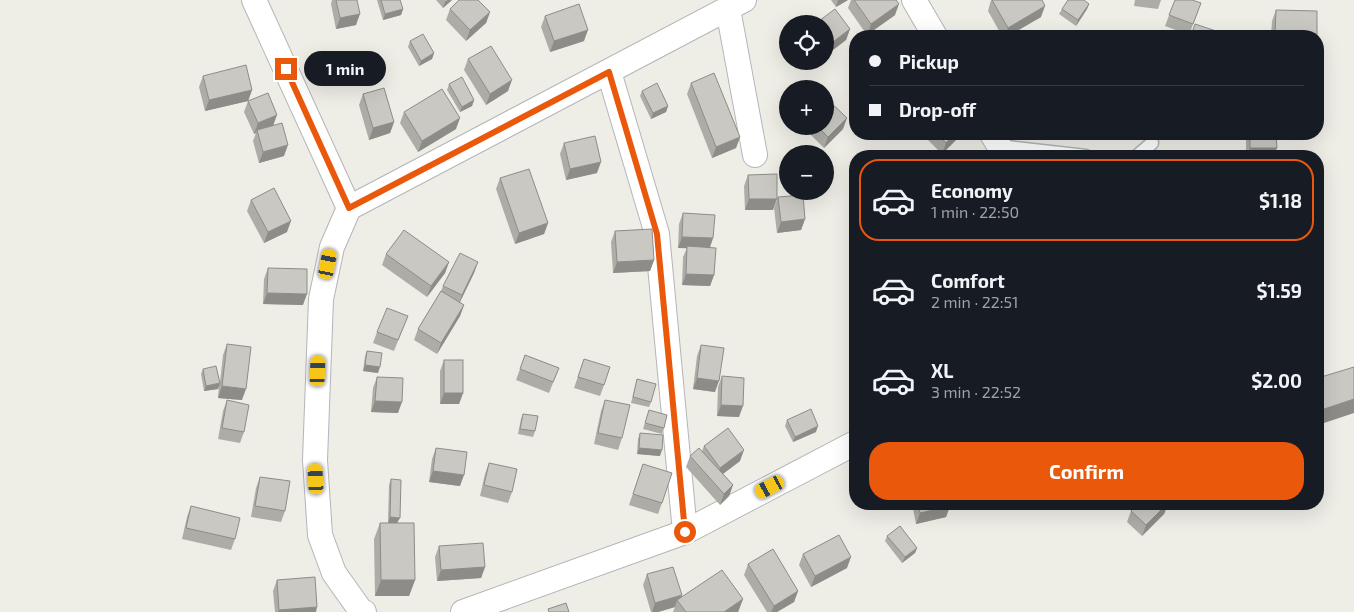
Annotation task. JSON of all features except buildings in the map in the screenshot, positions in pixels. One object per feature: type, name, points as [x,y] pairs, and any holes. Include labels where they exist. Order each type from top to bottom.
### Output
[{"type":"street","points":[[254,0],[349,208]]},
{"type":"street","points":[[914,0],[932,30]]},
{"type":"street","points":[[364,612],[361,611],[334,573],[320,535],[315,460],[321,299],[332,247],[349,208],[736,4],[755,155]]},
{"type":"street","points":[[609,72],[657,234],[685,532]]},
{"type":"street","points":[[464,612],[685,532],[849,446]]},
{"type":"lane","points":[[1143,150],[1152,142]]},
{"type":"lane","points":[[999,145],[1039,150]]},
{"type":"route","points":[[286,69],[349,208],[609,72],[657,234],[685,532]]}]
